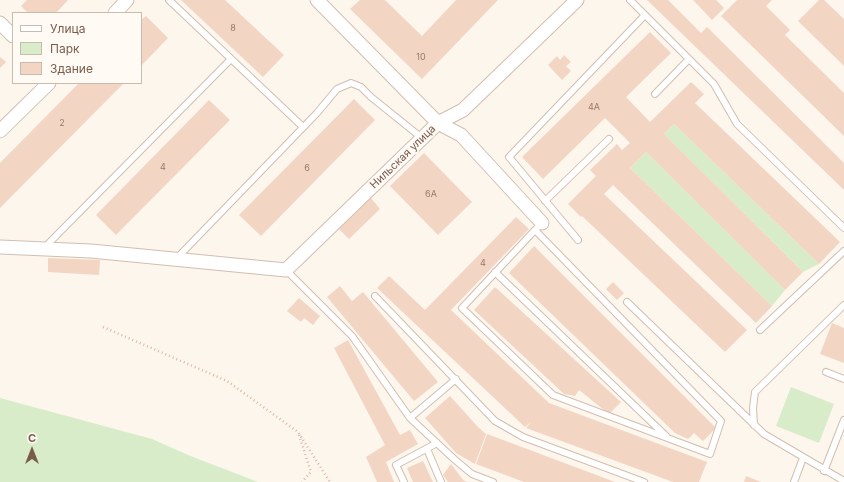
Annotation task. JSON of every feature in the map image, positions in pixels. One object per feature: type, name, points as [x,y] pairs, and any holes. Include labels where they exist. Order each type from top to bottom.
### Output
[{"type":"street","points":[[116,12],[127,0]]},
{"type":"street","points":[[317,0],[438,123],[461,135],[538,226]]},
{"type":"street","name":"Нильская улица","points":[[286,270],[438,123],[463,110],[576,0]]},
{"type":"street","points":[[0,23],[12,35]]},
{"type":"street","points":[[0,131],[47,84]]},
{"type":"street","points":[[0,247],[91,251],[286,270]]},
{"type":"lane","points":[[168,0],[303,127]]},
{"type":"lane","points":[[630,0],[714,84],[737,124],[844,228]]},
{"type":"lane","points":[[578,240],[510,157],[645,15]]},
{"type":"lane","points":[[43,249],[231,59]]},
{"type":"lane","points":[[655,94],[689,59]]},
{"type":"lane","points":[[176,259],[303,127],[337,89],[351,83],[361,87],[371,97],[422,138]]},
{"type":"lane","points":[[545,201],[609,139]]},
{"type":"lane","points":[[538,226],[721,421],[710,454],[553,395],[462,308],[495,272],[538,226]]},
{"type":"lane","points":[[760,330],[844,251]]},
{"type":"lane","points":[[286,270],[352,336],[410,418],[472,474],[493,482]]},
{"type":"lane","points":[[495,272],[668,438]]},
{"type":"lane","points":[[375,296],[495,421],[523,437],[644,482]]},
{"type":"lane","points":[[627,302],[764,434],[844,481]]},
{"type":"lane","points":[[754,425],[753,408],[755,392],[844,305]]},
{"type":"lane","points":[[826,372],[844,379]]},
{"type":"lane","points":[[410,418],[456,379]]},
{"type":"lane","points":[[824,470],[844,420]]},
{"type":"lane","points":[[404,482],[396,465],[437,443]]},
{"type":"lane","points":[[427,448],[441,482]]},
{"type":"lane","points":[[794,482],[803,458]]},
{"type":"path","points":[[103,327],[227,381],[298,432],[330,482]]},
{"type":"path","points":[[298,432],[311,472],[302,482]]},
{"type":"green space","points":[[674,124],[819,264],[803,272],[664,134]]},
{"type":"green space","points":[[646,152],[785,290],[772,306],[630,168]]},
{"type":"green space","points":[[791,387],[834,404],[819,443],[776,426]]},
{"type":"green space","points":[[0,398],[152,439],[188,455],[258,482],[0,482]]},
{"type":"building","points":[[27,0],[68,0],[57,12],[27,12],[21,6]]},
{"type":"building","points":[[181,0],[225,0],[284,55],[263,77]]},
{"type":"building","points":[[360,0],[385,0],[422,36],[456,0],[498,0],[422,79],[350,9]]},
{"type":"building","points":[[647,0],[668,0],[701,33],[707,27],[844,163],[844,190]]},
{"type":"building","points":[[693,0],[716,0],[724,8],[712,20]]},
{"type":"building","points":[[737,0],[772,0],[766,6],[790,30],[785,35],[844,93],[844,136],[721,16]]},
{"type":"building","points":[[819,0],[824,0],[844,19],[844,66],[798,21]]},
{"type":"building","points":[[146,16],[168,38],[142,65],[142,19]]},
{"type":"building","points":[[650,32],[671,53],[626,97],[650,122],[691,82],[704,94],[695,103],[840,242],[819,264],[674,124],[664,134],[803,272],[785,290],[646,152],[630,168],[772,306],[756,323],[613,185],[604,194],[747,330],[725,352],[568,204],[596,176],[590,170],[617,144],[622,150],[630,143],[605,118],[543,179],[522,157]]},
{"type":"building","points":[[564,55],[571,62],[566,66],[571,71],[562,80],[548,65],[557,56],[560,60]]},
{"type":"building","points":[[0,57],[6,62],[0,68]]},
{"type":"building","points":[[78,84],[123,84],[0,208],[0,163]]},
{"type":"building","points":[[354,99],[375,120],[261,236],[239,215]]},
{"type":"building","points":[[209,100],[230,120],[116,235],[96,215]]},
{"type":"building","points":[[424,153],[472,202],[438,235],[390,186]]},
{"type":"building","points":[[371,198],[380,209],[349,239],[339,229]]},
{"type":"building","points":[[516,217],[529,229],[451,310],[549,403],[707,462],[699,482],[673,482],[526,428],[531,422],[525,427],[377,288],[389,276],[425,310]]},
{"type":"building","points":[[534,246],[716,428],[703,441],[694,433],[688,439],[675,433],[509,273]]},
{"type":"building","points":[[48,258],[100,260],[99,275],[48,272]]},
{"type":"building","points":[[613,282],[624,293],[617,300],[606,289]]},
{"type":"building","points":[[340,286],[352,301],[363,292],[438,382],[414,401],[327,297]]},
{"type":"building","points":[[495,287],[621,402],[609,414],[579,390],[575,396],[564,394],[474,310]]},
{"type":"building","points":[[299,298],[320,316],[313,325],[304,318],[301,322],[287,311]]},
{"type":"building","points":[[832,323],[844,328],[844,363],[820,354]]},
{"type":"building","points":[[348,340],[400,435],[410,430],[418,444],[386,462],[394,482],[377,482],[366,457],[385,445],[334,348]]},
{"type":"building","points":[[450,396],[486,434],[475,464],[456,453],[425,418]]},
{"type":"building","points":[[487,434],[615,482],[524,482],[476,464]]},
{"type":"building","points":[[423,461],[433,482],[413,482],[407,468]]},
{"type":"building","points":[[451,464],[464,481],[468,482],[448,482],[443,475]]},
{"type":"building","points":[[746,476],[761,482],[744,482]]}]
